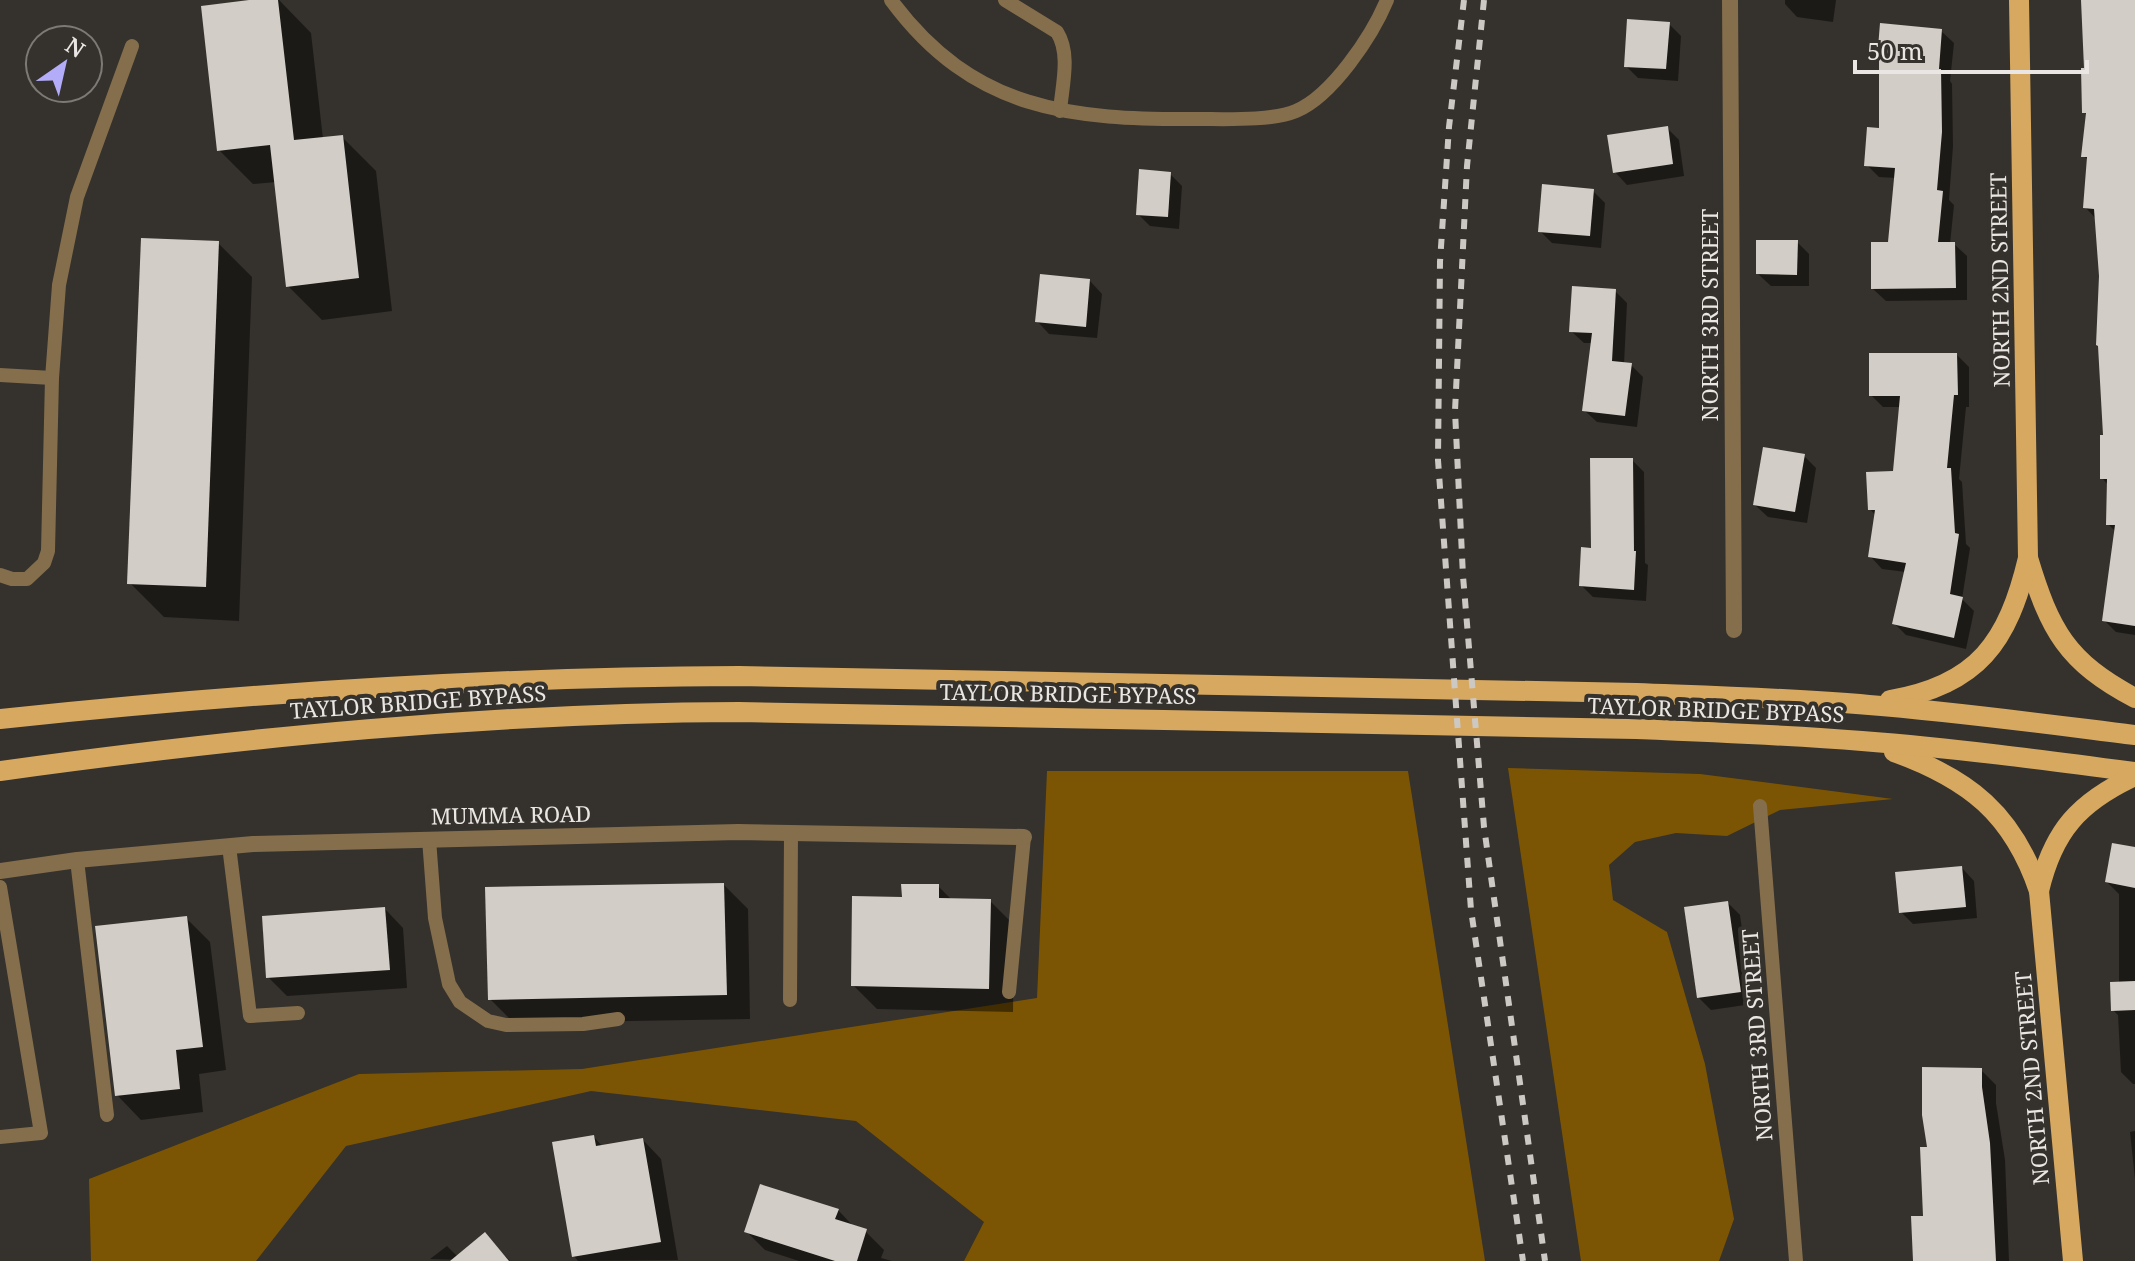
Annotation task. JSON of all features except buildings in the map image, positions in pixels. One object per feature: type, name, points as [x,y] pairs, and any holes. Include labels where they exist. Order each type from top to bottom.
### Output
[{"type":"main road","name":"NORTH 2ND STREET","points":[[2019,0],[2028,558]]},
{"type":"main road","points":[[2028,558],[2050,620],[2065,646],[2085,667],[2135,698]]},
{"type":"main road","points":[[1867,704],[1917,696],[1940,688],[1959,678],[1979,661],[1998,638],[2013,612],[2028,558]]},
{"type":"main road","name":"TAYLOR BRIDGE BYPASS","points":[[0,719],[385,687],[639,676],[818,677],[1637,693],[1867,704],[2135,735]]},
{"type":"main road","name":"TAYLOR BRIDGE BYPASS","points":[[0,771],[218,743],[374,728],[626,713],[865,714],[1622,729],[1864,741],[2004,755],[2135,774]]},
{"type":"main road","points":[[1864,741],[1927,764],[1956,779],[1979,796],[2001,817],[2016,839],[2030,863],[2039,891]]},
{"type":"main road","points":[[2039,891],[2046,862],[2070,820],[2091,801],[2135,774]]},
{"type":"main road","name":"NORTH 2ND STREET","points":[[2039,891],[2073,1261]]},
{"type":"street","name":"NORTH 3RD STREET","points":[[1730,0],[1734,630]]},
{"type":"street","name":"MUMMA ROAD","points":[[0,871],[77,860],[229,846],[429,839],[791,833],[1024,837]]},
{"type":"lane","points":[[891,0],[907,22],[969,75],[997,92],[1060,111],[1170,120],[1294,112],[1320,97],[1347,66],[1387,0]]},
{"type":"lane","points":[[1005,0],[1057,32],[1062,39],[1065,51],[1060,111]]},
{"type":"lane","points":[[0,575],[27,579],[44,563],[48,551],[52,378],[59,285],[77,197],[132,46]]},
{"type":"lane","points":[[0,375],[52,378]]},
{"type":"lane","name":"NORTH 3RD STREET","points":[[1760,806],[1796,1261]]},
{"type":"lane","points":[[790,1000],[791,833]]},
{"type":"lane","points":[[1009,992],[1024,837]]},
{"type":"lane","points":[[429,839],[435,918],[449,984],[460,1002],[488,1021],[506,1025],[583,1024],[618,1019]]},
{"type":"lane","points":[[229,846],[250,1016],[298,1013]]},
{"type":"lane","points":[[77,860],[107,1115]]},
{"type":"lane","points":[[0,887],[41,1133],[0,1137]]},
{"type":"shaded area","points":[[1508,768],[1700,774],[1893,799],[1780,810],[1727,836],[1676,833],[1635,842],[1609,865],[1613,900],[1667,932],[1705,1064],[1734,1219],[1719,1261],[1581,1261]]},
{"type":"shaded area","points":[[1047,771],[1408,771],[1485,1261],[964,1261],[984,1222],[856,1121],[591,1091],[346,1146],[256,1261],[91,1261],[89,1179],[359,1074],[582,1069],[1037,998]]},
{"type":"railway","points":[[1464,0],[1449,127],[1440,262],[1438,460],[1471,910],[1523,1261]]},
{"type":"railway","points":[[1484,0],[1467,166],[1455,411],[1463,576],[1484,827],[1545,1261]]}]
